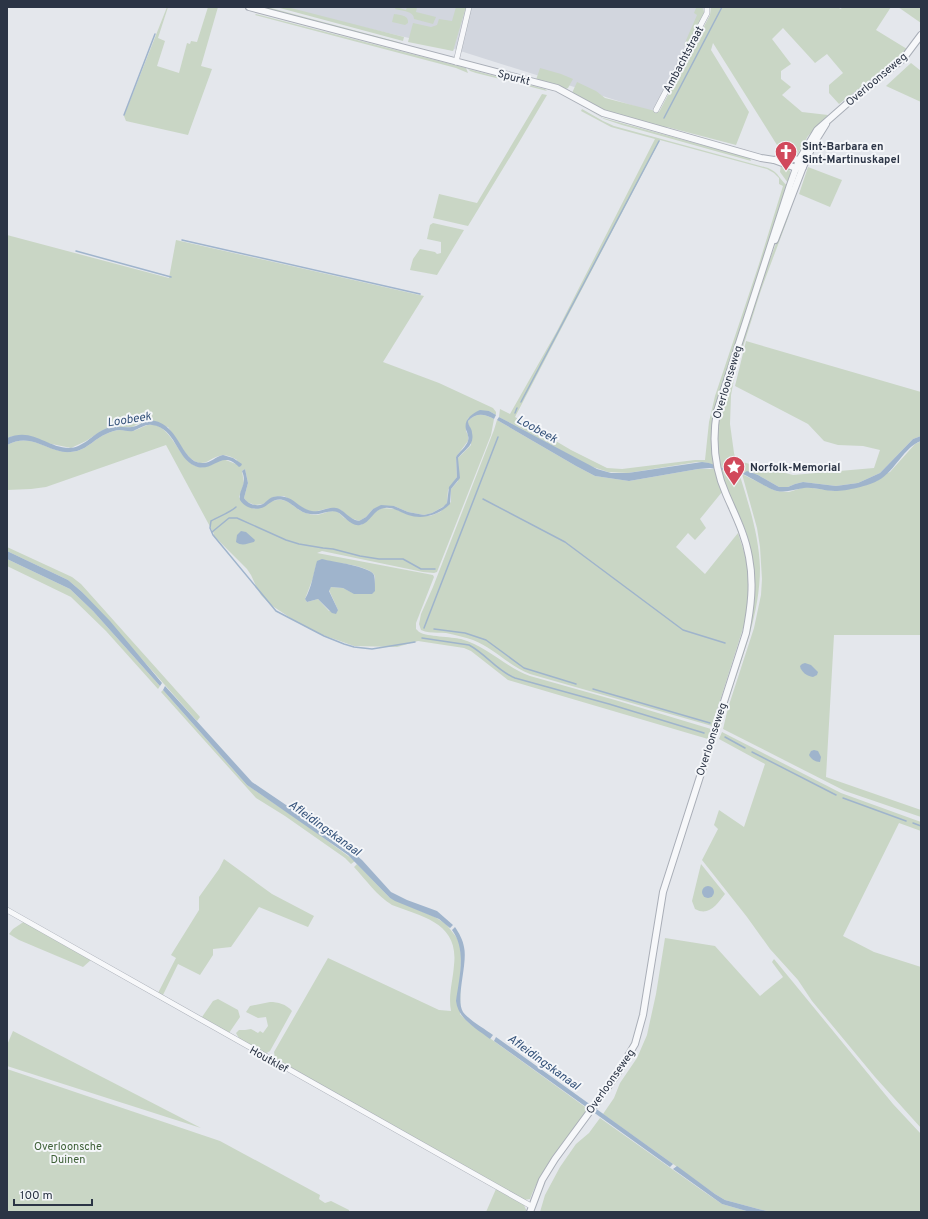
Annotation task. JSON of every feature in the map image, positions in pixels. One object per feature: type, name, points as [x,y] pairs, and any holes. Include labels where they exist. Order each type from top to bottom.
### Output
[{"type":"street","name":"Spurkt","points":[[249,7],[557,88],[603,114],[761,158],[774,160],[796,168],[802,167]]},
{"type":"street","points":[[456,62],[469,7]]},
{"type":"street","name":"Ambachtstraat","points":[[656,110],[707,13],[707,7]]},
{"type":"street","name":"Overloonseweg","points":[[531,1209],[542,1180],[555,1159],[623,1066],[635,1044],[643,1015],[663,892],[746,633],[752,586],[749,556],[741,528],[718,472],[714,447],[714,427],[717,411],[770,245],[799,160],[817,130],[850,101],[903,59],[921,35]]},
{"type":"street","name":"Overloonseweg","points":[[769,252],[773,247],[802,167],[828,120]]},
{"type":"street","name":"Spurkt","points":[[774,160],[782,158],[799,160]]},
{"type":"street","points":[[799,160],[802,167]]},
{"type":"street","name":"Houtklef","points":[[7,910],[531,1209]]},
{"type":"shaded area","points":[[278,7],[705,7],[653,112],[454,49],[453,51],[409,38]]},
{"type":"green space","points":[[167,7],[158,38],[165,41],[157,66],[179,73],[187,43],[190,44],[191,41],[197,42],[208,7],[218,7],[201,66],[212,69],[188,135],[126,121],[124,116]]},
{"type":"green space","points":[[257,7],[267,7],[402,43],[401,45]]},
{"type":"green space","points":[[276,7],[287,7],[404,37],[403,41]]},
{"type":"green space","points":[[396,7],[406,10],[407,7],[417,7],[416,12],[436,17],[433,24],[414,19],[412,14],[395,9]]},
{"type":"green space","points":[[456,7],[466,7],[453,51],[408,42],[413,23],[431,27],[437,25],[439,19],[452,21]]},
{"type":"green space","points":[[695,7],[702,7],[705,13],[688,45],[685,46],[684,45],[697,15],[694,13]]},
{"type":"green space","points":[[711,7],[837,7],[841,9],[842,7],[891,7],[876,30],[907,49],[887,67],[839,104],[829,93],[829,85],[843,73],[827,54],[815,63],[783,28],[772,39],[791,64],[781,71],[781,79],[791,87],[782,95],[802,112],[828,115],[808,136],[797,155],[791,157],[782,153],[713,43],[711,50],[749,112],[736,145],[667,127],[665,129],[600,109],[572,93],[577,82],[596,91],[605,98],[659,112],[710,15]]},
{"type":"green space","points":[[898,7],[921,7],[921,23]]},
{"type":"green space","points":[[256,14],[466,68],[468,73],[456,68],[255,15]]},
{"type":"green space","points":[[394,14],[406,17],[408,23],[405,25],[392,22]]},
{"type":"green space","points":[[911,63],[921,71],[921,102],[886,86]]},
{"type":"green space","points":[[540,68],[573,79],[566,89],[536,80]]},
{"type":"green space","points":[[468,69],[545,89],[547,91],[476,73]]},
{"type":"green space","points":[[542,94],[547,95],[468,226],[433,218],[439,194],[477,203]]},
{"type":"green space","points":[[584,107],[603,118],[750,158],[751,161],[622,125],[604,119]]},
{"type":"green space","points":[[582,109],[614,126],[768,168],[775,172],[788,186],[717,399],[712,432],[714,466],[709,463],[697,462],[628,473],[608,472],[590,466],[499,417],[500,409],[510,414],[557,331],[655,139],[611,127],[581,111]],"holes":[[[660,140],[767,169],[779,178],[779,184],[783,186],[715,396],[709,422],[705,460],[622,469],[607,468],[571,450],[515,417]]]},
{"type":"green space","points":[[781,164],[789,169],[791,174],[788,183],[780,172]]},
{"type":"green space","points":[[808,167],[842,180],[830,207],[799,194]]},
{"type":"green space","points":[[797,189],[788,218],[761,290],[736,369],[731,395],[730,424],[734,453],[739,472],[725,467],[720,467],[717,446],[717,425],[724,396],[760,285]]},
{"type":"green space","points":[[433,223],[464,230],[437,275],[410,270],[413,259],[420,249],[435,252],[437,254],[441,253],[441,242],[427,239],[430,225]]},
{"type":"green space","points":[[7,235],[169,278],[176,240],[424,296],[383,362],[439,383],[493,408],[496,412],[496,415],[489,411],[477,415],[487,416],[494,419],[491,435],[437,572],[423,572],[322,551],[317,553],[433,575],[434,577],[416,623],[416,629],[420,633],[461,639],[479,646],[512,667],[530,676],[711,729],[708,739],[508,680],[471,651],[464,648],[418,641],[397,647],[354,646],[320,634],[295,621],[271,605],[261,595],[247,569],[213,535],[214,534],[166,445],[46,487],[7,490],[7,445],[17,441],[26,441],[35,442],[59,451],[77,451],[85,448],[109,433],[119,430],[134,431],[147,425],[155,425],[164,430],[190,463],[204,467],[223,459],[236,464],[237,460],[224,455],[204,463],[193,460],[180,445],[168,427],[142,422],[132,427],[113,427],[103,430],[86,441],[71,448],[13,436],[7,438]],"holes":[[[474,416],[468,421],[471,430],[471,445],[458,458],[458,481],[451,489],[451,502],[440,512],[430,516],[409,515],[395,509],[382,508],[376,511],[361,525],[348,520],[336,511],[315,515],[303,512],[288,502],[282,500],[270,502],[257,509],[252,508],[239,497],[244,483],[242,471],[245,469],[248,483],[244,498],[247,502],[255,505],[263,504],[273,497],[284,496],[306,510],[314,512],[329,508],[341,510],[348,517],[359,521],[366,517],[373,509],[394,506],[408,512],[424,515],[432,513],[447,503],[448,490],[457,477],[456,457],[468,441],[466,431],[468,418]],[[340,563],[366,569],[374,574],[375,579],[372,594],[355,594],[343,588],[331,587],[329,590],[338,610],[329,611],[318,599],[307,602],[305,599],[316,565]]]},
{"type":"green space","points":[[746,341],[921,392],[921,436],[913,439],[880,473],[858,483],[836,486],[803,482],[788,487],[779,487],[758,475],[741,472],[738,461],[793,475],[874,468],[880,450],[863,446],[838,445],[824,441],[808,424],[735,386]]},
{"type":"green space","points":[[497,420],[595,476],[629,481],[698,469],[715,469],[722,492],[700,519],[706,528],[695,540],[688,533],[676,547],[705,574],[738,533],[748,569],[749,591],[745,622],[712,726],[530,674],[522,671],[481,643],[446,633],[421,630],[419,624],[421,614],[433,587]]},
{"type":"green space","points":[[921,441],[921,635],[834,635],[826,777],[921,810],[921,817],[845,791],[723,729],[728,708],[754,628],[761,595],[762,579],[760,547],[757,528],[742,474],[776,491],[789,492],[805,487],[835,491],[890,472],[915,444]]},
{"type":"green space","points":[[720,470],[740,476],[756,532],[760,568],[754,618],[721,727],[718,724],[742,653],[750,624],[753,610],[755,583],[748,538]]},
{"type":"green space","points":[[7,547],[72,577],[81,584],[200,717],[197,721],[82,592],[68,580],[7,551]]},
{"type":"green space","points":[[7,559],[70,589],[93,611],[160,686],[158,689],[106,631],[71,597],[7,566]]},
{"type":"green space","points":[[163,690],[247,785],[306,825],[355,861],[351,864],[345,858],[285,816],[256,798],[161,692]]},
{"type":"green space","points":[[722,732],[841,793],[921,822],[921,831],[899,823],[843,936],[874,952],[921,967],[921,1128],[875,1077],[812,1001],[798,980],[770,949],[702,860],[718,829],[714,825],[719,810],[744,827],[765,764],[719,739]]},
{"type":"green space","points":[[224,859],[272,894],[314,916],[308,927],[259,907],[231,947],[213,949],[213,955],[200,975],[178,964],[163,995],[158,993],[176,958],[171,955],[199,910],[199,897],[219,869]]},
{"type":"green space","points":[[357,864],[390,898],[435,917],[446,924],[457,938],[460,945],[461,954],[460,1014],[469,1023],[588,1109],[549,1163],[530,1199],[524,1200],[414,1139],[275,1058],[274,1052],[328,958],[439,1010],[451,1011],[450,999],[454,951],[451,940],[445,931],[427,918],[392,905],[387,901],[354,867]]},
{"type":"green space","points":[[701,864],[725,894],[712,908],[704,911],[695,909],[692,901]]},
{"type":"green space","points":[[25,921],[92,959],[83,967],[19,940],[9,934],[13,929]]},
{"type":"green space","points":[[665,938],[715,946],[760,996],[783,977],[772,962],[774,959],[893,1104],[921,1134],[921,1212],[770,1212],[725,1200],[603,1114],[614,1098],[620,1083],[637,1058],[647,1035],[656,994]]},
{"type":"green space","points":[[218,999],[238,1010],[240,1017],[229,1033],[202,1017],[213,1001]]},
{"type":"green space","points":[[270,1002],[282,1004],[292,1011],[270,1051],[265,1054],[241,1040],[236,1033],[239,1030],[251,1029],[258,1033],[260,1031],[263,1033],[268,1026],[266,1017],[258,1018],[246,1012],[250,1006]]},
{"type":"green space","points":[[13,1031],[201,1128],[7,1066],[7,1045]]},
{"type":"green space","name":"Overloonsche Duinen","points":[[7,1069],[220,1141],[320,1195],[319,1199],[325,1203],[331,1201],[349,1210],[349,1212],[7,1212]]},
{"type":"green space","points":[[600,1118],[722,1204],[750,1212],[540,1212],[545,1195],[560,1167],[576,1144],[589,1133]]},
{"type":"green space","points":[[496,1189],[524,1205],[527,1212],[486,1212]]},
{"type":"water","points":[[480,410],[489,411],[496,415],[494,419],[484,415],[477,415],[468,421],[473,437],[468,447],[458,458],[460,478],[451,489],[450,504],[436,514],[419,517],[408,515],[394,509],[385,508],[378,511],[364,524],[357,525],[351,523],[337,512],[331,511],[317,514],[306,513],[283,500],[275,500],[264,507],[254,509],[248,507],[240,500],[240,493],[244,480],[242,471],[245,469],[248,483],[244,498],[248,502],[255,505],[263,504],[273,497],[282,496],[289,498],[308,510],[318,511],[330,508],[339,509],[355,520],[359,521],[366,517],[373,509],[381,505],[394,506],[408,512],[424,515],[432,513],[447,503],[449,487],[457,477],[456,457],[468,441],[466,424],[468,418]]},
{"type":"water","points":[[499,417],[597,469],[611,473],[628,473],[702,462],[744,473],[747,471],[758,475],[779,487],[788,487],[803,482],[836,486],[858,483],[880,473],[913,439],[921,436],[921,441],[910,448],[885,476],[869,484],[840,491],[801,488],[788,491],[777,491],[742,474],[728,473],[723,470],[710,468],[629,481],[595,476],[497,420]]},
{"type":"water","points":[[146,420],[158,422],[166,426],[173,433],[189,457],[195,461],[206,463],[223,455],[233,458],[242,464],[239,467],[233,462],[222,460],[207,467],[201,468],[195,466],[184,457],[166,432],[160,427],[152,425],[133,431],[117,430],[111,432],[102,436],[85,448],[77,451],[59,451],[34,442],[26,441],[17,441],[7,445],[7,438],[16,435],[24,435],[39,438],[61,447],[69,448],[79,446],[105,429],[112,427],[134,427]]},
{"type":"water","points":[[241,531],[246,532],[255,540],[254,542],[243,544],[236,542],[237,535]]},
{"type":"water","points":[[7,551],[68,580],[82,592],[110,621],[162,683],[160,686],[93,611],[70,589],[7,559]]},
{"type":"water","points":[[322,559],[366,569],[371,572],[374,575],[375,591],[372,594],[354,594],[343,588],[331,587],[329,591],[338,610],[336,614],[332,613],[318,599],[307,602],[305,599],[311,585],[317,561]]},
{"type":"water","points":[[805,663],[811,665],[818,672],[817,675],[813,677],[803,672],[800,666]]},
{"type":"water","points":[[165,686],[252,782],[342,843],[362,860],[391,892],[407,900],[437,911],[453,925],[450,928],[439,919],[390,898],[348,855],[247,785],[163,690]]},
{"type":"water","points":[[811,751],[818,751],[821,757],[820,762],[813,760],[809,755]]},
{"type":"water","points":[[706,886],[710,886],[714,892],[710,898],[706,898],[702,894],[702,890]]},
{"type":"water","points":[[455,927],[463,942],[465,954],[460,999],[461,1006],[463,1012],[469,1018],[493,1035],[490,1039],[464,1018],[460,1013],[456,1001],[461,955],[457,938],[452,930]]},
{"type":"water","points":[[496,1037],[673,1164],[670,1167],[494,1041]]},
{"type":"water","points":[[677,1166],[725,1200],[770,1212],[750,1212],[722,1204],[673,1169]]},
{"type":"waterway","points":[[664,118],[722,7]]},
{"type":"waterway","points":[[124,115],[155,34]]},
{"type":"waterway","points":[[521,402],[659,141]]},
{"type":"waterway","points":[[182,240],[420,294]]},
{"type":"waterway","points":[[76,251],[171,277]]},
{"type":"waterway","name":"Loobeek","points":[[515,413],[517,408]]},
{"type":"waterway","points":[[424,628],[498,437]]},
{"type":"waterway","points":[[483,499],[565,542],[683,630],[725,643]]},
{"type":"waterway","points":[[236,507],[211,521],[210,528],[213,535],[276,611],[324,636],[354,647],[372,649],[415,642]]},
{"type":"waterway","points":[[212,532],[229,518],[237,518],[286,540],[299,544],[333,549],[379,559],[403,559],[421,569],[435,569]]},
{"type":"waterway","points":[[434,629],[465,633],[486,640],[524,668],[576,684]]},
{"type":"waterway","points":[[422,638],[469,645],[503,671],[515,678],[609,704],[704,733]]},
{"type":"waterway","points":[[593,689],[710,723]]},
{"type":"waterway","points":[[725,737],[745,748]]},
{"type":"waterway","points":[[752,752],[836,795]]},
{"type":"waterway","points":[[843,798],[906,821]]},
{"type":"waterway","points":[[913,823],[921,826]]},
{"type":"place","name":"Sint-Barbara en Sint-Martinuskapel","points":[[786,172]]},
{"type":"place","name":"Norfolk-Memorial","points":[[734,486]]},
{"type":"water label","name":"Afleidingskanaal","points":[[325,828]]},
{"type":"water label","name":"Afleidingskanaal","points":[[544,1062]]}]
